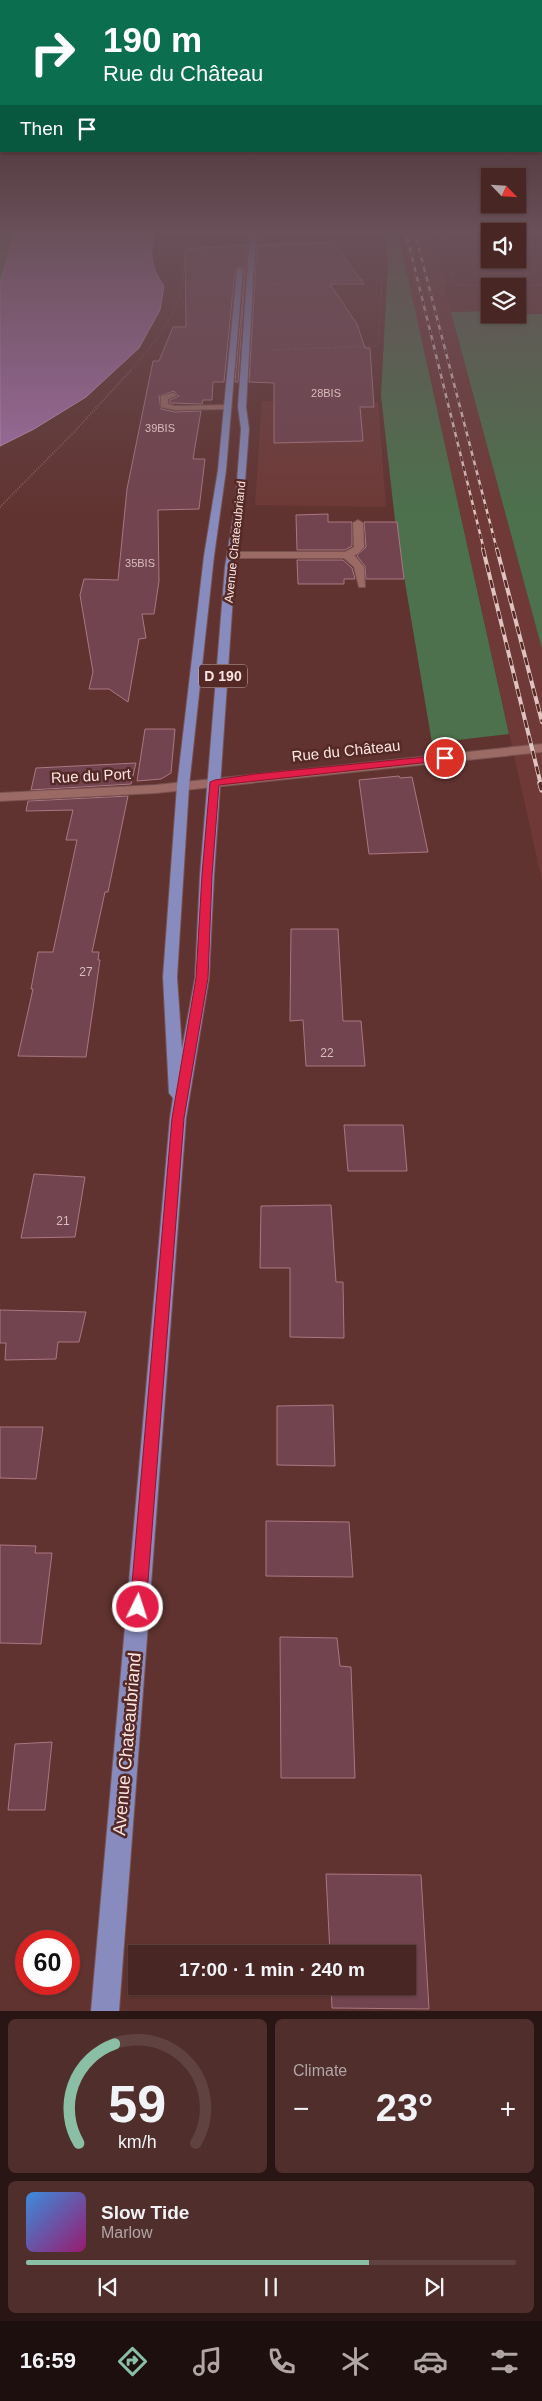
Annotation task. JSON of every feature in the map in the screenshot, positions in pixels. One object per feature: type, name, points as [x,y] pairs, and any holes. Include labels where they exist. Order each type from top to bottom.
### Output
[{"type":"main road","name":"Avenue Chateaubriand","points":[[178,1118],[170,977],[183,786],[228,407],[235,327]]},
{"type":"main road","name":"Avenue Chateaubriand","points":[[105,2011],[178,1118],[202,978],[207,875],[232,555],[240,508],[245,429],[242,407],[247,327]]},
{"type":"street","points":[[173,394],[164,398],[164,405],[175,408],[228,407]]},
{"type":"street","points":[[232,555],[346,555],[355,552],[360,547],[358,523]]},
{"type":"street","points":[[346,555],[356,559],[359,564],[362,585]]},
{"type":"street","name":"Rue du Château","points":[[183,786],[255,776],[542,748]]},
{"type":"street","name":"Rue du Port","points":[[0,796],[183,786]]},
{"type":"path","points":[[0,507],[123,380],[165,327]]},
{"type":"path","points":[[245,351],[378,346],[379,327]]},
{"type":"shaded area","points":[[0,327],[151,327],[139,348],[86,397],[34,429],[0,446]]},
{"type":"shaded area","points":[[419,327],[456,327],[542,649],[542,881]]},
{"type":"shaded area","points":[[262,401],[378,402],[386,507],[255,505]]},
{"type":"green space","points":[[385,327],[419,327],[509,734],[432,743],[396,529],[381,396]]},
{"type":"green space","points":[[455,327],[542,327],[542,649]]},
{"type":"building","points":[[173,327],[229,327],[224,382],[213,382],[212,400],[203,400],[202,404],[170,403],[170,400],[179,396],[174,391],[159,396],[161,409],[175,412],[201,411],[193,459],[205,459],[199,509],[158,510],[159,581],[154,614],[142,614],[146,638],[139,639],[128,702],[109,689],[89,689],[93,672],[80,595],[84,579],[118,580],[127,489],[153,361],[159,361]]},
{"type":"building","points":[[240,327],[242,327],[238,382],[235,382]]},
{"type":"building","points":[[252,327],[358,327],[365,348],[370,348],[374,407],[360,407],[363,441],[274,443],[274,383],[249,382]]},
{"type":"building","points":[[328,514],[328,522],[352,522],[352,546],[345,550],[297,550],[296,515]]},
{"type":"building","points":[[364,522],[397,522],[404,579],[366,579],[365,566],[357,556],[366,547]]},
{"type":"building","points":[[297,560],[343,560],[352,568],[355,579],[344,579],[344,584],[298,584]]},
{"type":"building","points":[[145,729],[175,729],[171,773],[161,779],[137,781]]},
{"type":"building","points":[[136,763],[131,784],[31,790],[36,768]]},
{"type":"building","points":[[399,776],[400,778],[412,777],[428,852],[369,854],[359,780]]},
{"type":"building","points":[[128,796],[108,892],[105,892],[92,952],[99,952],[98,960],[100,960],[86,1057],[18,1056],[33,989],[31,989],[38,952],[53,952],[77,840],[66,840],[73,810],[26,811],[28,801]]},
{"type":"building","points":[[291,929],[338,929],[343,1021],[361,1021],[365,1066],[306,1066],[303,1020],[290,1021]]},
{"type":"building","points":[[344,1125],[403,1125],[407,1171],[348,1171]]},
{"type":"building","points":[[34,1174],[85,1177],[75,1237],[21,1238]]},
{"type":"building","points":[[331,1205],[336,1282],[343,1282],[344,1338],[290,1337],[290,1268],[260,1268],[261,1206]]},
{"type":"building","points":[[0,1310],[86,1312],[79,1342],[58,1342],[56,1359],[5,1360],[6,1343],[0,1343]]},
{"type":"building","points":[[333,1405],[335,1466],[277,1465],[277,1406]]},
{"type":"building","points":[[0,1427],[43,1427],[36,1479],[0,1478]]},
{"type":"building","points":[[266,1521],[349,1522],[353,1577],[266,1576]]},
{"type":"building","points":[[0,1545],[36,1546],[35,1553],[52,1553],[41,1644],[0,1643]]},
{"type":"building","points":[[280,1637],[337,1638],[340,1666],[351,1667],[355,1778],[281,1778]]},
{"type":"building","points":[[52,1742],[45,1810],[8,1810],[15,1744]]},
{"type":"building","points":[[326,1874],[421,1875],[429,2009],[332,2008],[331,1995],[416,1995],[416,1945],[330,1945]]},
{"type":"railway","points":[[429,327],[484,550]]},
{"type":"railway","points":[[439,327],[497,550]]},
{"type":"railway","points":[[483,549],[541,785]]},
{"type":"railway","points":[[497,549],[542,722]]},
{"type":"railway","points":[[540,783],[542,790]]},
{"type":"route","points":[[138,1607],[178,1118],[202,978],[207,875],[215,782],[255,776],[445,758]]}]
